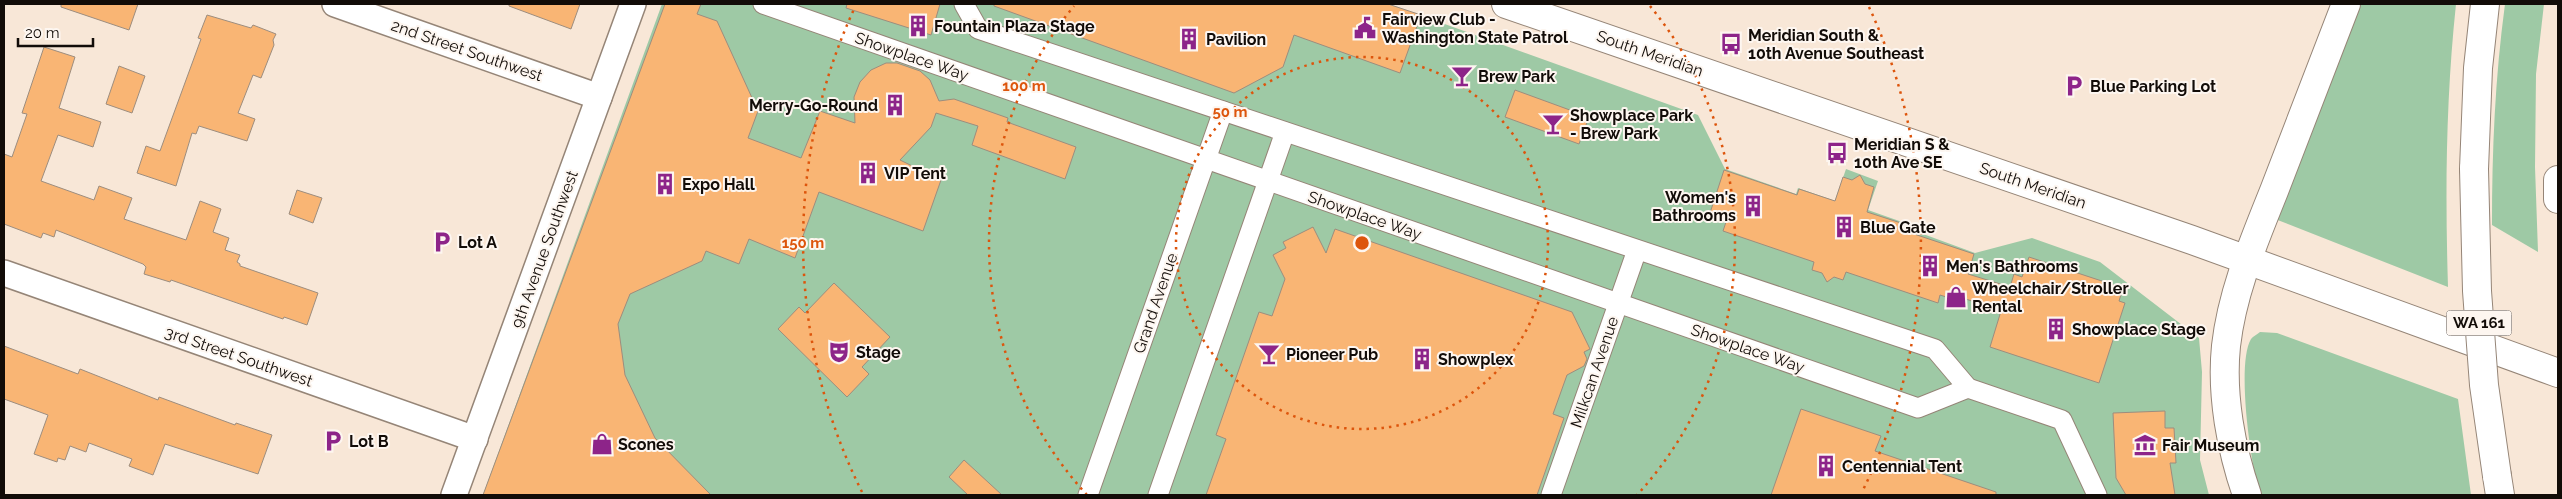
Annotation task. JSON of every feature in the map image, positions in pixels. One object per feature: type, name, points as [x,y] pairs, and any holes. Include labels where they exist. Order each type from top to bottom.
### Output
[{"type":"main road","name":"South Meridian","points":[[1506,4],[2247,260],[2558,373]]},
{"type":"main road","points":[[2247,495],[2238,470],[2228,414],[2225,366],[2229,331],[2247,260],[2346,4]]},
{"type":"main road","name":"WA 161","points":[[2485,4],[2478,68],[2474,168],[2477,291],[2484,385],[2499,485]]},
{"type":"main road","points":[[2558,180],[2558,200]]},
{"type":"street","name":"2nd Street Southwest","points":[[335,4],[599,97]]},
{"type":"street","name":"9th Avenue Southwest","points":[[454,495],[633,4]]},
{"type":"street","name":"Showplace Way","points":[[763,4],[1918,408],[1968,388]]},
{"type":"street","points":[[964,4],[978,29],[1934,349],[1968,388],[2062,420],[2097,495]]},
{"type":"street","name":"Grand Avenue","points":[[1088,495],[1223,111]]},
{"type":"street","points":[[1158,495],[1285,132]]},
{"type":"street","name":"Milkcan Avenue","points":[[1551,495],[1636,250]]},
{"type":"street","name":"3rd Street Southwest","points":[[4,273],[475,439]]},
{"type":"green space","points":[[662,4],[1389,4],[1698,115],[1725,169],[1796,194],[1798,188],[1835,201],[1846,169],[1878,181],[1868,210],[1905,223],[1904,227],[1975,253],[2032,238],[2100,262],[2199,338],[2202,372],[2200,460],[2209,495],[483,495]]},
{"type":"green space","points":[[2359,4],[2456,4],[2447,145],[2448,287],[2275,219]]},
{"type":"green space","points":[[2505,4],[2544,4],[2536,74],[2535,167],[2538,252],[2492,225],[2495,114]]},
{"type":"green space","points":[[2260,332],[2277,333],[2458,399],[2471,495],[2260,495],[2246,416],[2245,370],[2251,339]]},
{"type":"building","points":[[61,4],[138,4],[129,30],[61,7]]},
{"type":"building","points":[[509,4],[580,4],[571,29],[509,6]]},
{"type":"building","name":"Expo Hall","points":[[665,4],[701,4],[697,14],[717,21],[758,111],[748,138],[801,158],[820,111],[855,123],[854,97],[860,82],[871,70],[886,63],[897,63],[920,71],[930,80],[939,101],[954,99],[1008,118],[1007,122],[1076,147],[1065,179],[972,145],[978,126],[936,113],[931,127],[900,160],[941,180],[923,231],[819,192],[795,258],[749,239],[739,264],[706,251],[702,261],[630,294],[618,324],[625,375],[655,438],[711,495],[483,495]]},
{"type":"building","name":"Fountain Plaza Stage","points":[[847,4],[940,4],[931,35],[846,8]]},
{"type":"building","name":"Pavilion","points":[[994,4],[1388,4],[1421,15],[1400,73],[1294,35],[1283,67],[1234,93],[994,6]]},
{"type":"building","points":[[207,15],[251,28],[253,25],[276,34],[273,40],[274,45],[261,78],[253,75],[238,113],[255,119],[247,141],[199,126],[196,134],[192,133],[176,186],[137,173],[146,146],[160,151],[201,39],[198,38]]},
{"type":"building","points":[[44,47],[75,57],[59,108],[101,122],[93,147],[58,135],[41,181],[94,200],[99,186],[132,198],[124,219],[186,240],[200,201],[221,209],[213,232],[229,238],[225,250],[240,255],[237,262],[240,266],[318,293],[307,325],[284,317],[283,319],[171,280],[170,282],[144,274],[146,267],[143,264],[56,230],[54,237],[43,233],[41,238],[4,224],[4,154],[12,157],[27,114],[22,113]]},
{"type":"building","points":[[119,66],[145,76],[132,113],[106,104]]},
{"type":"building","points":[[1515,90],[1589,117],[1579,144],[1505,117]]},
{"type":"building","points":[[1724,170],[1797,195],[1799,189],[1835,201],[1843,177],[1852,180],[1860,175],[1865,184],[1874,187],[1867,212],[1904,224],[1902,230],[1974,254],[1968,274],[2010,287],[2014,274],[2022,277],[2029,257],[2123,288],[2119,301],[2125,303],[2099,383],[1990,347],[2001,311],[1960,297],[1959,301],[1940,295],[1938,303],[1846,272],[1843,280],[1834,277],[1827,282],[1822,273],[1812,270],[1814,262],[1723,231],[1726,222],[1709,216]]},
{"type":"building","points":[[297,190],[322,198],[313,223],[289,214]]},
{"type":"building","name":"Showplex","points":[[1313,227],[1326,253],[1335,229],[1572,312],[1590,349],[1584,352],[1587,359],[1584,366],[1567,375],[1553,414],[1564,418],[1537,495],[1206,495],[1226,439],[1216,435],[1259,312],[1272,316],[1285,279],[1273,255],[1286,248],[1283,242]]},
{"type":"building","name":"Stage","points":[[834,283],[890,337],[862,367],[869,374],[847,397],[778,329],[799,307],[805,313]]},
{"type":"building","points":[[4,346],[78,374],[80,369],[158,400],[159,397],[235,425],[236,423],[272,435],[258,474],[165,444],[153,475],[129,466],[132,459],[89,443],[86,452],[70,446],[65,460],[58,458],[57,462],[34,454],[48,415],[4,399]]},
{"type":"building","name":"Centennial Tent","points":[[1801,409],[1881,436],[1875,451],[1996,492],[1996,495],[1771,495]]},
{"type":"building","name":"Fair Museum","points":[[2165,411],[2165,428],[2174,428],[2176,463],[2170,463],[2175,495],[2126,495],[2116,478],[2113,413]]},
{"type":"building","points":[[964,460],[1002,495],[968,495],[949,477]]},
{"type":"place","name":"Fountain Plaza Stage","points":[[918,26]]},
{"type":"place","name":"Fairview Club - Washington State Patrol","points":[[1365,28]]},
{"type":"place","name":"Pavilion","points":[[1189,39]]},
{"type":"place","name":"Meridian South & 10th Avenue Southeast","points":[[1731,44]]},
{"type":"place","name":"Brew Park","points":[[1462,76]]},
{"type":"place","name":"Blue Parking Lot","points":[[2074,86]]},
{"type":"place","name":"Merry-Go-Round","points":[[895,105]]},
{"type":"place","name":"Showplace Park - Brew Park","points":[[1553,124]]},
{"type":"place","name":"Meridian S & 10th Ave SE","points":[[1837,153]]},
{"type":"place","name":"VIP Tent","points":[[868,173]]},
{"type":"place","name":"Expo Hall","points":[[665,184]]},
{"type":"place","name":"Women's Bathrooms","points":[[1753,206]]},
{"type":"place","name":"Blue Gate","points":[[1844,227]]},
{"type":"place","name":"Lot A","points":[[442,242]]},
{"type":"place","name":"Men's Bathrooms","points":[[1930,266]]},
{"type":"place","name":"Wheelchair/Stroller Rental","points":[[1956,297]]},
{"type":"place","name":"Showplace Stage","points":[[2056,329]]},
{"type":"place","name":"Stage","points":[[839,352]]},
{"type":"place","name":"Pioneer Pub","points":[[1269,354]]},
{"type":"place","name":"Showplex","points":[[1422,359]]},
{"type":"place","name":"Lot B","points":[[333,441]]},
{"type":"place","name":"Scones","points":[[602,444]]},
{"type":"place","name":"Fair Museum","points":[[2145,445]]},
{"type":"place","name":"Centennial Tent","points":[[1826,466]]}]
